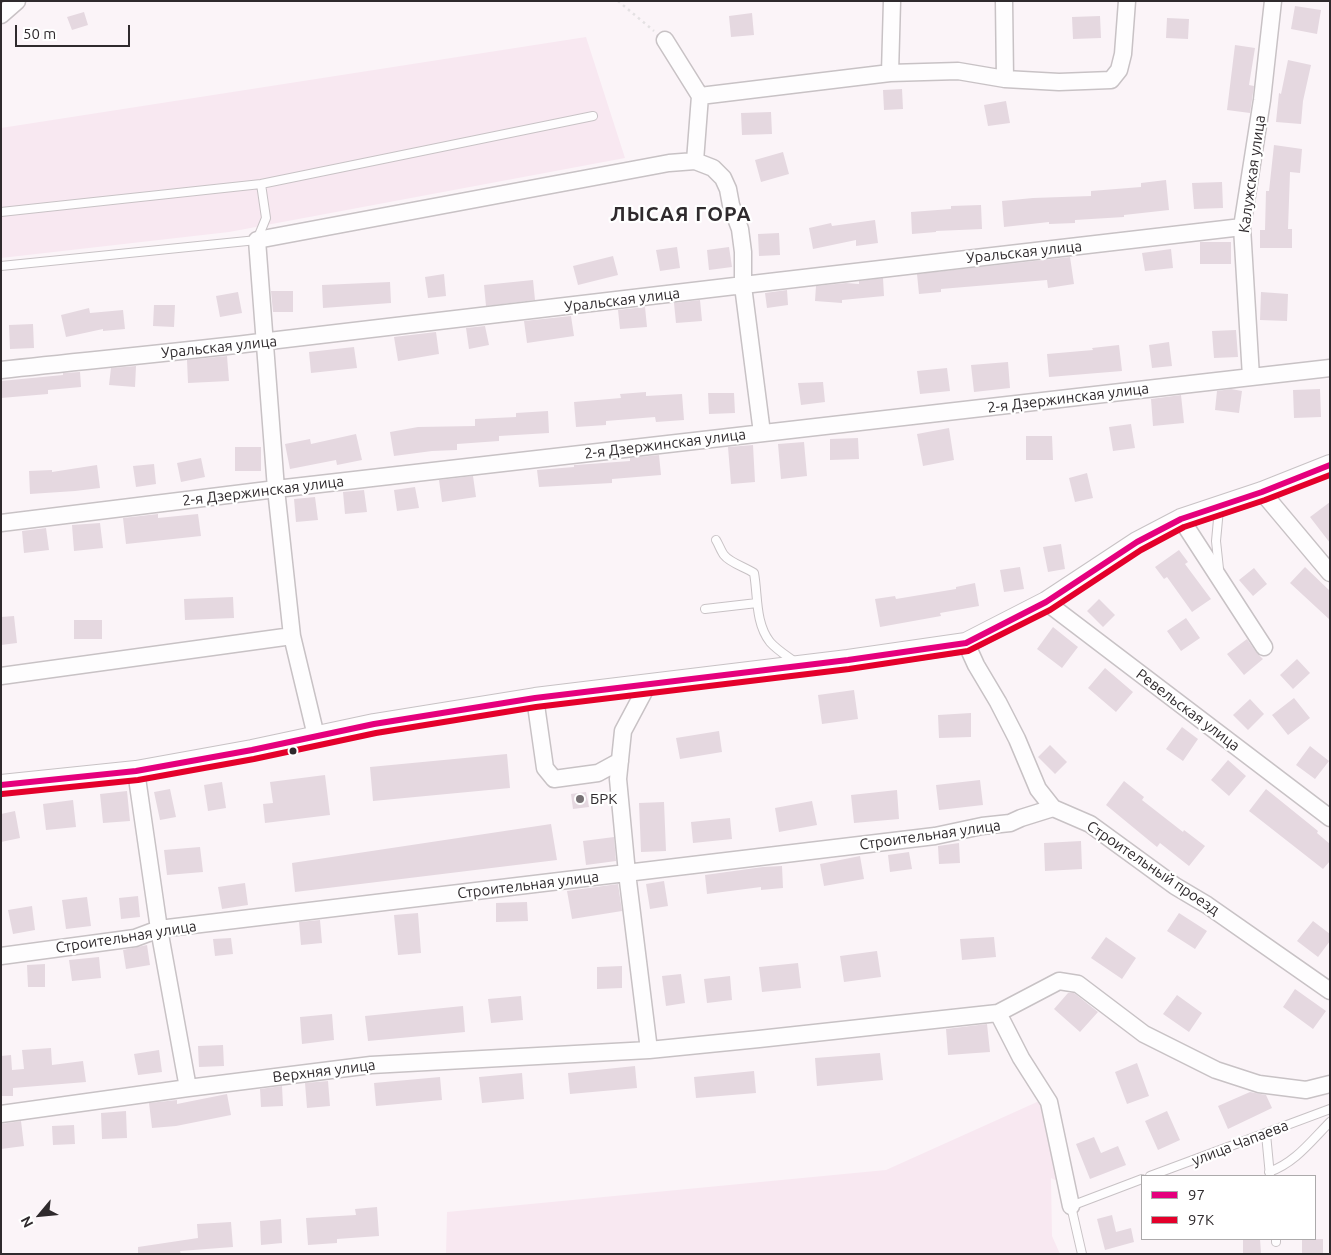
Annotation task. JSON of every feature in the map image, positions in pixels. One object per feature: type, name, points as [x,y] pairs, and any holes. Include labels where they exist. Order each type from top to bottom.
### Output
[{"type":"street","points":[[1,15],[17,1]]},
{"type":"street","points":[[890,73],[892,1]]},
{"type":"street","points":[[1004,1],[1005,80]]},
{"type":"street","points":[[700,96],[890,73],[958,71],[1005,80],[1059,82],[1111,80],[1119,70],[1123,54],[1127,1]]},
{"type":"street","name":"Калужская улица","points":[[1251,377],[1242,227],[1262,100],[1273,1]]},
{"type":"street","points":[[665,40],[700,96],[695,161]]},
{"type":"street","points":[[316,736],[292,636],[276,489],[257,240],[669,163],[695,161],[713,168],[723,178],[728,188],[731,205],[740,229],[743,252],[743,286],[762,433]]},
{"type":"street","name":"Уральская улица","points":[[1,370],[265,342],[964,258],[1242,227]]},
{"type":"street","name":"2-я Дзержинская улица","points":[[1,523],[276,489],[1330,368]]},
{"type":"street","points":[[1,786],[136,771],[252,750],[374,724],[535,698],[648,686],[966,642],[1046,602],[1137,542],[1181,519],[1262,492],[1330,465]]},
{"type":"street","points":[[1262,492],[1330,573]]},
{"type":"street","points":[[1181,519],[1264,647]]},
{"type":"street","name":"Ревельская улица","points":[[1046,602],[1330,818]]},
{"type":"street","points":[[1,676],[292,636]]},
{"type":"street","name":"Строительный проезд","points":[[966,642],[976,665],[998,702],[1038,789],[1053,808],[1090,824],[1175,886],[1207,905],[1330,991]]},
{"type":"street","points":[[648,686],[623,731],[618,779],[627,873],[649,1050]]},
{"type":"street","points":[[535,698],[545,768],[554,779],[598,773],[620,761]]},
{"type":"street","points":[[136,771],[159,929],[188,1088]]},
{"type":"street","name":"Строительная улица","points":[[1,956],[135,938],[159,929],[935,836],[982,826],[1010,823],[1053,808]]},
{"type":"street","points":[[1070,1206],[1049,1102],[1021,1058],[998,1013],[1058,980],[1078,984],[1144,1034],[1216,1070],[1259,1084],[1287,1088],[1306,1090],[1330,1084]]},
{"type":"street","name":"Верхняя улица","points":[[1,1114],[371,1065],[649,1050],[760,1040],[998,1013]]},
{"type":"lane","points":[[1,212],[261,184],[593,116]]},
{"type":"lane","points":[[1,266],[257,240],[266,218],[261,184]]},
{"type":"lane","points":[[1219,506],[1216,541],[1220,579]]},
{"type":"lane","points":[[716,540],[725,556],[732,562],[754,573],[760,623],[769,641],[801,666]]},
{"type":"lane","points":[[706,609],[757,603]]},
{"type":"lane","name":"улица Чапаева","points":[[1153,1175],[1330,1109]]},
{"type":"lane","points":[[1266,1134],[1270,1174],[1291,1161],[1330,1122]]},
{"type":"lane","points":[[1082,1254],[1070,1206],[1141,1179]]},
{"type":"path","points":[[618,1],[665,40]]},
{"type":"shaded area","points":[[586,37],[625,158],[229,232],[1,258],[1,128]]},
{"type":"shaded area","points":[[1052,1100],[1072,1188],[1051,1178],[1052,1236],[1060,1254],[446,1254],[447,1212],[886,1170],[1037,1102]]},
{"type":"building","points":[[1295,6],[1321,10],[1317,34],[1291,29]]},
{"type":"building","points":[[84,12],[88,25],[72,30],[67,17]]},
{"type":"building","points":[[752,13],[754,35],[731,37],[729,16]]},
{"type":"building","points":[[1100,16],[1101,38],[1073,39],[1072,17]]},
{"type":"building","points":[[1167,18],[1189,19],[1188,39],[1166,38]]},
{"type":"building","points":[[1235,45],[1255,48],[1249,85],[1254,86],[1250,113],[1227,110]]},
{"type":"building","points":[[1288,60],[1311,65],[1303,101],[1301,124],[1276,122],[1279,93],[1281,94]]},
{"type":"building","points":[[902,89],[903,109],[884,110],[883,90]]},
{"type":"building","points":[[1006,101],[1010,123],[988,126],[984,105]]},
{"type":"building","points":[[771,112],[772,134],[742,135],[741,113]]},
{"type":"building","points":[[1274,145],[1302,149],[1300,173],[1290,172],[1288,229],[1292,229],[1292,248],[1260,248],[1260,230],[1265,230],[1266,191],[1269,191]]},
{"type":"building","points":[[783,152],[789,174],[761,182],[755,160]]},
{"type":"building","points":[[1166,180],[1169,210],[1124,215],[1124,217],[1075,220],[1075,223],[1049,224],[1049,222],[1004,227],[1002,201],[1091,196],[1091,191],[1141,187],[1141,183]]},
{"type":"building","points":[[1222,182],[1223,208],[1194,209],[1192,183]]},
{"type":"building","points":[[981,205],[982,229],[912,234],[911,212],[951,209],[951,206]]},
{"type":"building","points":[[875,220],[878,243],[856,246],[856,240],[813,249],[809,228],[831,223],[832,226]]},
{"type":"building","points":[[779,233],[780,255],[759,256],[758,234]]},
{"type":"building","points":[[1200,242],[1231,242],[1231,264],[1200,264]]},
{"type":"building","points":[[677,247],[680,268],[660,271],[656,250]]},
{"type":"building","points":[[729,247],[732,267],[709,270],[707,250]]},
{"type":"building","points":[[1171,249],[1173,268],[1145,271],[1142,253]]},
{"type":"building","points":[[613,256],[618,275],[578,285],[573,266]]},
{"type":"building","points":[[1070,257],[1074,284],[1048,288],[1047,280],[941,289],[941,292],[919,294],[917,274]]},
{"type":"building","points":[[444,274],[446,296],[428,298],[425,277]]},
{"type":"building","points":[[883,278],[884,296],[842,300],[842,303],[815,301],[816,286],[846,283],[859,284],[859,281]]},
{"type":"building","points":[[533,280],[535,300],[486,306],[484,285]]},
{"type":"building","points":[[390,282],[391,303],[323,308],[322,285]]},
{"type":"building","points":[[787,290],[788,305],[767,308],[765,293]]},
{"type":"building","points":[[271,291],[293,291],[293,312],[273,312]]},
{"type":"building","points":[[238,292],[242,313],[220,317],[216,296]]},
{"type":"building","points":[[1261,292],[1288,294],[1287,321],[1260,320]]},
{"type":"building","points":[[700,300],[702,321],[676,323],[674,303]]},
{"type":"building","points":[[154,305],[175,305],[174,327],[153,326]]},
{"type":"building","points":[[645,307],[647,327],[620,329],[618,310]]},
{"type":"building","points":[[89,308],[90,313],[123,310],[125,329],[103,331],[103,329],[66,337],[61,315]]},
{"type":"building","points":[[571,316],[574,336],[527,343],[524,321]]},
{"type":"building","points":[[33,324],[34,348],[10,349],[9,325]]},
{"type":"building","points":[[485,326],[489,345],[469,349],[466,328]]},
{"type":"building","points":[[1236,330],[1238,357],[1214,358],[1212,331]]},
{"type":"building","points":[[436,332],[439,354],[398,361],[394,337]]},
{"type":"building","points":[[1169,342],[1172,366],[1152,368],[1149,345]]},
{"type":"building","points":[[1119,345],[1122,371],[1049,377],[1047,354],[1093,350],[1092,348]]},
{"type":"building","points":[[354,347],[357,368],[311,373],[309,352]]},
{"type":"building","points":[[227,356],[229,381],[188,383],[187,360]]},
{"type":"building","points":[[1008,362],[1010,388],[974,392],[971,365]]},
{"type":"building","points":[[136,366],[135,387],[109,385],[111,368]]},
{"type":"building","points":[[947,368],[950,391],[920,394],[917,371]]},
{"type":"building","points":[[80,372],[81,387],[48,390],[48,394],[1,398],[1,381]]},
{"type":"building","points":[[823,382],[825,402],[801,405],[798,383]]},
{"type":"building","points":[[1231,389],[1242,391],[1239,413],[1215,410],[1217,391]]},
{"type":"building","points":[[1320,389],[1321,417],[1294,418],[1293,390]]},
{"type":"building","points":[[646,392],[646,396],[682,394],[684,420],[656,422],[655,417],[606,421],[606,425],[576,427],[574,402],[621,398],[620,394]]},
{"type":"building","points":[[708,393],[734,393],[735,413],[709,414]]},
{"type":"building","points":[[1181,395],[1184,423],[1153,426],[1151,399]]},
{"type":"building","points":[[548,411],[549,433],[499,436],[499,441],[457,444],[457,450],[394,456],[390,432],[418,427],[475,426],[475,419],[516,417],[516,413]]},
{"type":"building","points":[[1131,424],[1135,448],[1113,451],[1109,427]]},
{"type":"building","points":[[949,428],[954,460],[923,466],[917,434]]},
{"type":"building","points":[[356,434],[362,460],[337,465],[336,460],[290,469],[285,444],[310,439],[311,444]]},
{"type":"building","points":[[1026,436],[1052,436],[1053,460],[1026,460]]},
{"type":"building","points":[[858,438],[859,459],[830,460],[830,439]]},
{"type":"building","points":[[804,442],[807,476],[781,479],[778,444]]},
{"type":"building","points":[[753,445],[755,482],[731,484],[728,447]]},
{"type":"building","points":[[235,447],[261,447],[261,471],[235,471]]},
{"type":"building","points":[[659,455],[661,475],[612,479],[612,483],[539,487],[537,470],[630,461],[630,458]]},
{"type":"building","points":[[201,458],[205,477],[181,482],[177,463]]},
{"type":"building","points":[[154,464],[156,484],[136,487],[133,466]]},
{"type":"building","points":[[97,465],[100,488],[30,494],[29,471],[52,470],[52,472]]},
{"type":"building","points":[[1087,473],[1093,498],[1075,502],[1069,478]]},
{"type":"building","points":[[473,476],[476,497],[442,502],[439,480]]},
{"type":"building","points":[[415,487],[419,508],[397,511],[394,490]]},
{"type":"building","points":[[364,490],[367,512],[345,514],[343,492]]},
{"type":"building","points":[[315,497],[318,520],[296,522],[294,499]]},
{"type":"building","points":[[1330,502],[1330,543],[1310,517]]},
{"type":"building","points":[[158,514],[158,518],[198,514],[201,536],[126,544],[123,518]]},
{"type":"building","points":[[100,523],[103,548],[74,551],[72,525]]},
{"type":"building","points":[[46,528],[49,550],[24,553],[22,531]]},
{"type":"building","points":[[1061,544],[1065,569],[1048,572],[1043,547]]},
{"type":"building","points":[[1179,550],[1188,562],[1185,564],[1211,599],[1192,612],[1167,577],[1164,579],[1155,567]]},
{"type":"building","points":[[1020,567],[1024,589],[1004,592],[1000,570]]},
{"type":"building","points":[[1305,567],[1330,591],[1330,620],[1290,583]]},
{"type":"building","points":[[1254,568],[1267,584],[1253,596],[1239,580]]},
{"type":"building","points":[[975,583],[979,606],[940,613],[941,616],[880,627],[875,599],[895,596],[896,599],[956,589],[956,587]]},
{"type":"building","points":[[233,597],[234,618],[185,620],[184,599]]},
{"type":"building","points":[[1099,599],[1115,615],[1103,627],[1087,611]]},
{"type":"building","points":[[14,616],[17,643],[1,645],[1,617]]},
{"type":"building","points":[[1186,618],[1200,638],[1181,651],[1167,631]]},
{"type":"building","points":[[74,620],[102,620],[102,639],[74,639]]},
{"type":"building","points":[[1053,627],[1078,647],[1062,668],[1037,649]]},
{"type":"building","points":[[1247,639],[1263,659],[1244,675],[1227,654]]},
{"type":"building","points":[[1297,659],[1310,673],[1293,689],[1280,675]]},
{"type":"building","points":[[1105,668],[1133,692],[1116,712],[1088,688]]},
{"type":"building","points":[[854,690],[858,719],[822,724],[818,695]]},
{"type":"building","points":[[1294,698],[1310,718],[1288,735],[1272,715]]},
{"type":"building","points":[[1250,699],[1264,714],[1248,730],[1233,715]]},
{"type":"building","points":[[971,713],[971,737],[939,738],[938,715]]},
{"type":"building","points":[[1182,727],[1198,739],[1183,761],[1166,749]]},
{"type":"building","points":[[719,731],[722,752],[680,759],[676,738]]},
{"type":"building","points":[[1050,745],[1067,762],[1055,774],[1038,757]]},
{"type":"building","points":[[1310,746],[1329,761],[1315,779],[1296,765]]},
{"type":"building","points":[[507,754],[510,788],[373,801],[370,767]]},
{"type":"building","points":[[1228,760],[1246,776],[1229,796],[1211,780]]},
{"type":"building","points":[[325,775],[330,815],[265,823],[263,804],[273,803],[270,782]]},
{"type":"building","points":[[980,780],[983,805],[939,810],[936,785]]},
{"type":"building","points":[[1124,781],[1144,797],[1142,800],[1183,832],[1184,830],[1205,846],[1189,866],[1160,843],[1157,847],[1106,805]]},
{"type":"building","points":[[222,782],[226,808],[208,811],[204,785]]},
{"type":"building","points":[[170,789],[176,817],[160,820],[154,792]]},
{"type":"building","points":[[1266,789],[1318,831],[1317,833],[1330,844],[1330,861],[1323,869],[1249,811]]},
{"type":"building","points":[[897,790],[899,819],[854,823],[851,795]]},
{"type":"building","points":[[127,791],[130,821],[103,823],[100,794]]},
{"type":"building","points":[[586,792],[589,807],[573,809],[571,794]]},
{"type":"building","points":[[73,800],[76,827],[46,830],[43,804]]},
{"type":"building","points":[[812,801],[817,825],[779,832],[775,808]]},
{"type":"building","points":[[664,802],[666,851],[641,852],[639,803]]},
{"type":"building","points":[[15,811],[20,838],[1,842],[1,814]]},
{"type":"building","points":[[730,818],[732,839],[693,843],[691,822]]},
{"type":"building","points":[[551,824],[557,860],[295,892],[292,863]]},
{"type":"building","points":[[614,837],[616,861],[586,865],[583,841]]},
{"type":"building","points":[[1081,841],[1082,869],[1045,871],[1044,843]]},
{"type":"building","points":[[959,843],[960,863],[939,864],[938,846]]},
{"type":"building","points":[[200,847],[203,872],[167,875],[164,850]]},
{"type":"building","points":[[909,852],[912,869],[890,872],[888,855]]},
{"type":"building","points":[[860,856],[864,879],[824,886],[820,864]]},
{"type":"building","points":[[782,866],[783,888],[761,890],[761,887],[707,894],[705,875]]},
{"type":"building","points":[[664,881],[668,906],[650,909],[646,884]]},
{"type":"building","points":[[245,883],[248,905],[222,909],[218,887]]},
{"type":"building","points":[[618,884],[622,911],[572,919],[567,891]]},
{"type":"building","points":[[138,896],[140,917],[121,919],[119,898]]},
{"type":"building","points":[[87,897],[91,926],[66,929],[62,900]]},
{"type":"building","points":[[527,902],[528,921],[496,922],[496,903]]},
{"type":"building","points":[[32,906],[35,930],[13,934],[8,910]]},
{"type":"building","points":[[418,913],[421,953],[398,955],[394,915]]},
{"type":"building","points":[[1179,913],[1207,931],[1195,949],[1167,931]]},
{"type":"building","points":[[320,920],[322,943],[301,945],[299,922]]},
{"type":"building","points":[[1313,921],[1330,934],[1330,941],[1318,957],[1297,941]]},
{"type":"building","points":[[994,937],[996,957],[962,960],[960,939]]},
{"type":"building","points":[[1106,937],[1136,958],[1122,979],[1091,958]]},
{"type":"building","points":[[231,938],[233,954],[215,956],[213,939]]},
{"type":"building","points":[[147,945],[150,965],[126,969],[123,950]]},
{"type":"building","points":[[877,951],[881,977],[844,982],[840,956]]},
{"type":"building","points":[[99,957],[101,978],[72,981],[69,960]]},
{"type":"building","points":[[798,963],[801,988],[762,992],[759,967]]},
{"type":"building","points":[[45,964],[45,987],[28,987],[27,965]]},
{"type":"building","points":[[622,966],[622,988],[597,989],[597,967]]},
{"type":"building","points":[[681,974],[685,1003],[666,1006],[662,976]]},
{"type":"building","points":[[730,976],[732,1000],[707,1003],[704,979]]},
{"type":"building","points":[[1295,989],[1326,1011],[1313,1029],[1283,1007]]},
{"type":"building","points":[[1068,993],[1074,993],[1098,1012],[1080,1032],[1054,1009]]},
{"type":"building","points":[[1177,995],[1202,1013],[1189,1032],[1163,1014]]},
{"type":"building","points":[[521,996],[523,1020],[491,1023],[488,999]]},
{"type":"building","points":[[463,1006],[465,1032],[368,1041],[365,1016]]},
{"type":"building","points":[[332,1014],[334,1040],[302,1044],[300,1017]]},
{"type":"building","points":[[987,1024],[990,1052],[948,1055],[946,1029]]},
{"type":"building","points":[[223,1045],[224,1066],[199,1067],[198,1046]]},
{"type":"building","points":[[51,1048],[52,1065],[83,1061],[86,1082],[13,1088],[13,1096],[1,1096],[1,1056],[11,1055],[12,1070],[24,1069],[22,1050]]},
{"type":"building","points":[[159,1050],[162,1072],[138,1075],[134,1054]]},
{"type":"building","points":[[880,1053],[883,1080],[817,1086],[815,1058]]},
{"type":"building","points":[[1137,1063],[1149,1096],[1127,1104],[1115,1072]]},
{"type":"building","points":[[635,1066],[637,1088],[570,1094],[568,1073]]},
{"type":"building","points":[[754,1071],[756,1093],[696,1098],[694,1077]]},
{"type":"building","points":[[522,1073],[524,1099],[482,1103],[479,1077]]},
{"type":"building","points":[[440,1077],[442,1100],[376,1106],[374,1083]]},
{"type":"building","points":[[328,1081],[330,1106],[307,1108],[305,1083]]},
{"type":"building","points":[[282,1086],[283,1106],[261,1107],[260,1089]]},
{"type":"building","points":[[1250,1092],[1266,1095],[1272,1108],[1228,1129],[1218,1106]]},
{"type":"building","points":[[227,1094],[231,1115],[176,1126],[152,1128],[149,1103],[177,1100],[177,1104]]},
{"type":"building","points":[[126,1111],[127,1138],[102,1139],[101,1113]]},
{"type":"building","points":[[1167,1111],[1180,1140],[1158,1150],[1145,1121]]},
{"type":"building","points":[[21,1121],[24,1146],[1,1149],[1,1124]]},
{"type":"building","points":[[74,1125],[75,1144],[53,1145],[52,1126]]},
{"type":"building","points":[[1094,1137],[1101,1153],[1118,1146],[1126,1165],[1090,1179],[1076,1144]]},
{"type":"building","points":[[377,1207],[379,1236],[337,1239],[337,1243],[308,1245],[306,1218],[356,1215],[355,1209]]},
{"type":"building","points":[[1112,1215],[1116,1232],[1131,1228],[1134,1242],[1105,1250],[1097,1219]]},
{"type":"building","points":[[281,1219],[282,1243],[261,1245],[260,1221]]},
{"type":"building","points":[[231,1222],[233,1247],[180,1251],[181,1254],[138,1254],[138,1247],[198,1238],[197,1224]]},
{"type":"building","points":[[1323,1239],[1323,1254],[1302,1254],[1302,1240]]},
{"type":"building","points":[[1243,1240],[1260,1240],[1261,1253],[1243,1254]]},
{"type":"transit line","name":"97","points":[[1,785],[136,771],[252,750],[374,724],[535,698],[848,660],[966,643],[1046,602],[1137,542],[1181,519],[1262,492],[1330,465]]},
{"type":"transit line","name":"97К","points":[[2,794],[138,780],[254,759],[376,733],[536,707],[849,669],[968,651],[1050,610],[1141,550],[1184,527],[1265,500],[1330,475]]},
{"type":"place","name":"БРК","points":[[580,799]]},
{"type":"district","name":"ЛЫСАЯ ГОРА","points":[[681,214]]}]
